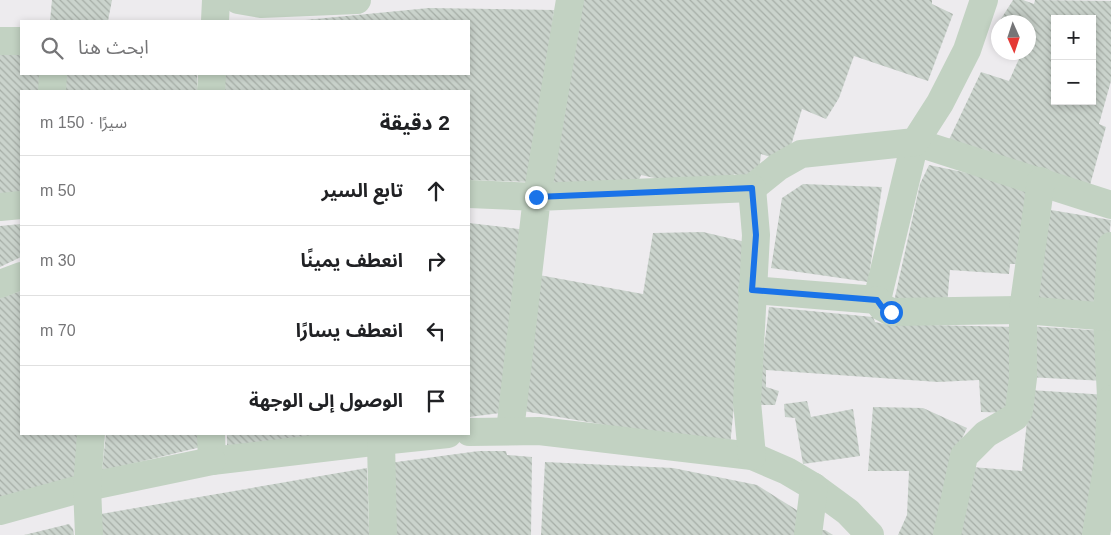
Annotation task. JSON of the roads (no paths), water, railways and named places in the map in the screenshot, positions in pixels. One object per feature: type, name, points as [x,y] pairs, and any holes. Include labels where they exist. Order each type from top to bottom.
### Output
[{"type":"street","points":[[215,20],[216,0]]},
{"type":"street","points":[[238,0],[261,4],[282,4],[356,0]]},
{"type":"street","points":[[510,431],[536,197],[570,0]]},
{"type":"street","points":[[984,0],[968,50],[940,103],[915,142],[877,300],[882,307],[891,312],[1023,310],[1109,317]]},
{"type":"street","points":[[0,41],[20,41]]},
{"type":"street","points":[[52,90],[53,75]]},
{"type":"street","points":[[211,90],[212,75]]},
{"type":"street","points":[[470,194],[536,197],[752,188],[778,167],[801,154],[915,142],[1111,205]]},
{"type":"street","points":[[947,535],[964,456],[986,434],[1015,417],[1019,410],[1023,378],[1023,310],[1041,182]]},
{"type":"street","points":[[752,188],[756,235],[748,402],[752,456]]},
{"type":"street","points":[[0,207],[20,205]]},
{"type":"street","points":[[1096,535],[1108,462],[1111,390],[1109,317],[1111,246]]},
{"type":"street","points":[[0,284],[20,276]]},
{"type":"street","points":[[752,290],[877,300]]},
{"type":"street","points":[[470,432],[539,431],[752,456],[787,471],[814,486],[848,512],[870,535]]},
{"type":"street","points":[[89,535],[87,487],[91,435]]},
{"type":"street","points":[[211,435],[212,462]]},
{"type":"street","points":[[0,511],[87,487],[212,462],[380,437],[425,435]]},
{"type":"street","points":[[380,437],[383,535]]},
{"type":"street","points":[[808,535],[814,486]]}]
